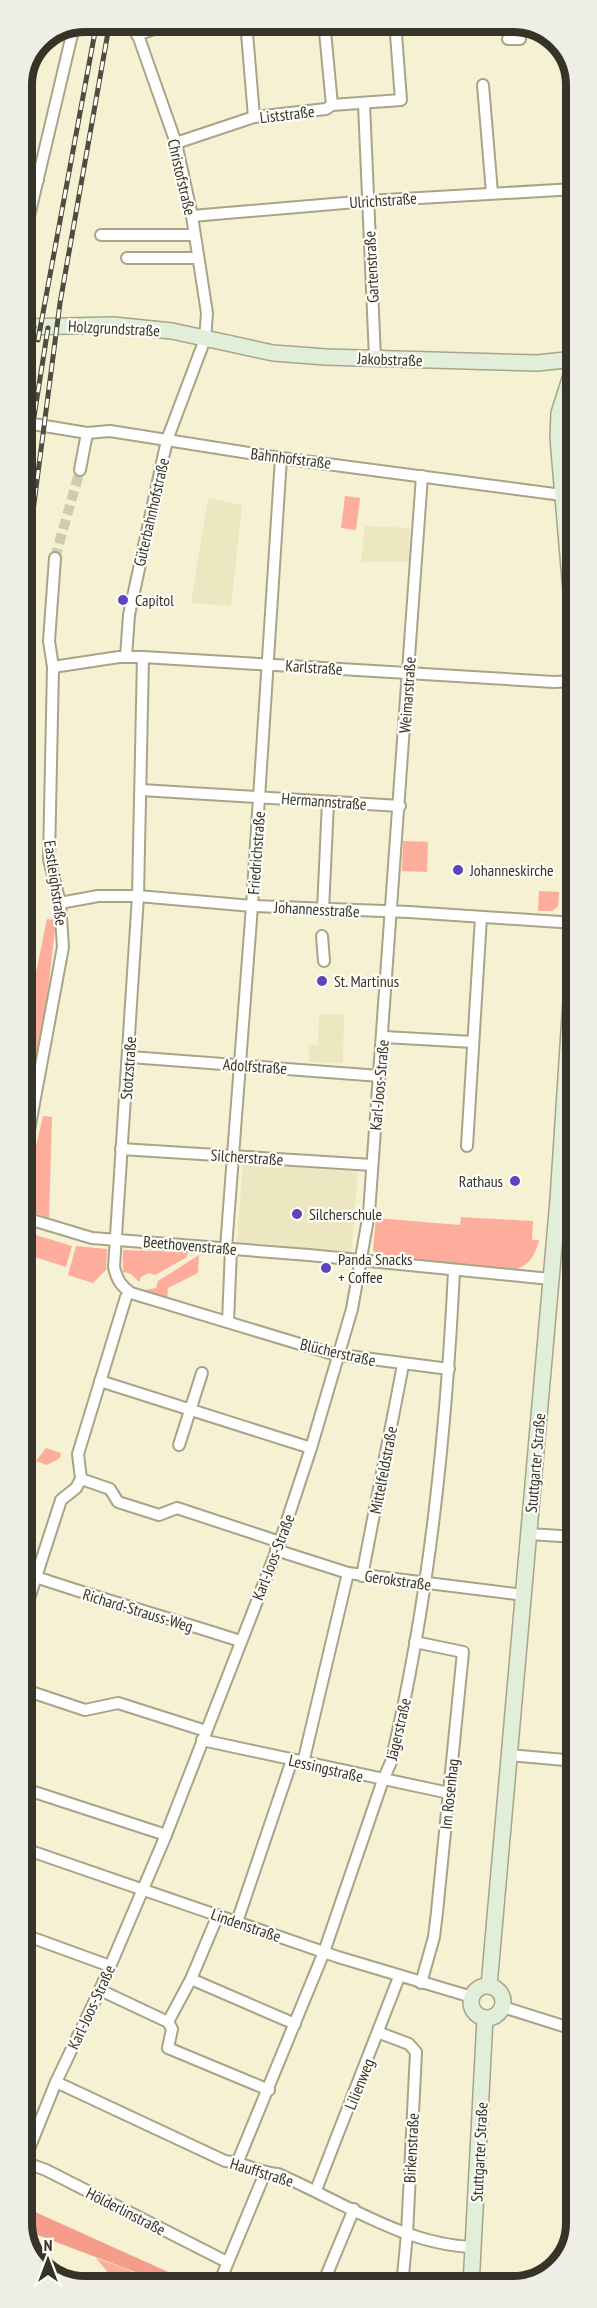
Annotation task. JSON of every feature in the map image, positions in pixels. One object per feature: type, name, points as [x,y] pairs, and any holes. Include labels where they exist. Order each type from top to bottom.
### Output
[{"type":"main road","name":"Holzgrundstraße","points":[[32,327],[112,325],[172,331],[206,339]]},
{"type":"main road","name":"Jakobstraße","points":[[206,339],[273,353],[537,363],[566,361]]},
{"type":"main road","points":[[566,388],[558,426],[566,495]]},
{"type":"main road","name":"Stuttgarter Straße","points":[[489,1986],[524,1595],[566,1062]]},
{"type":"main road","points":[[489,1986],[501,1993],[503,2007],[496,2016],[485,2018],[474,2011],[472,1997],[478,1989],[489,1986]]},
{"type":"main road","name":"Stuttgarter Straße","points":[[472,2276],[485,2018]]},
{"type":"street","name":"Christofstraße","points":[[136,32],[176,143],[192,216],[207,313],[206,339]]},
{"type":"street","points":[[137,35],[146,32]]},
{"type":"street","points":[[247,32],[254,117]]},
{"type":"street","points":[[325,32],[332,105]]},
{"type":"street","name":"Liststraße","points":[[176,143],[254,117],[326,109],[332,105],[401,100],[396,32]]},
{"type":"street","points":[[508,39],[520,39],[520,32]]},
{"type":"street","points":[[32,205],[72,34]]},
{"type":"street","points":[[483,85],[492,193]]},
{"type":"street","name":"Gartenstraße","points":[[364,104],[375,358]]},
{"type":"street","points":[[32,178],[38,180]]},
{"type":"street","name":"Ulrichstraße","points":[[192,216],[368,201],[566,189]]},
{"type":"street","points":[[101,235],[194,235]]},
{"type":"street","points":[[127,258],[197,258]]},
{"type":"street","name":"Güterbahnhofstraße","points":[[126,657],[129,615],[167,440],[206,339]]},
{"type":"street","name":"Bahnhofstraße","points":[[32,424],[87,433],[110,431],[280,458],[422,476],[566,504]]},
{"type":"street","points":[[80,470],[87,433]]},
{"type":"street","name":"Friedrichstraße","points":[[228,1322],[231,1156],[269,664],[280,458]]},
{"type":"street","name":"Weimarstraße","points":[[392,913],[422,476]]},
{"type":"street","name":"Eastleighstraße","points":[[32,1115],[63,947],[60,903],[52,877],[49,851],[53,667],[49,641],[55,558]]},
{"type":"street","name":"Karlstraße","points":[[53,667],[126,657],[143,657],[566,681]]},
{"type":"street","name":"Stotzstraße","points":[[116,1239],[130,1057],[138,896],[143,657]]},
{"type":"street","name":"Hermannstraße","points":[[141,790],[400,806]]},
{"type":"street","points":[[323,910],[328,802]]},
{"type":"street","name":"Johannesstraße","points":[[60,903],[98,896],[138,896],[252,906],[566,922]]},
{"type":"street","name":"Karl-Joos-Straße","points":[[32,2142],[56,2082],[100,1990],[166,1835],[278,1546],[311,1448],[351,1309],[369,1213],[392,913]]},
{"type":"street","points":[[466,1146],[481,917]]},
{"type":"street","points":[[322,936],[324,961]]},
{"type":"street","points":[[384,1037],[473,1042]]},
{"type":"street","name":"Adolfstraße","points":[[130,1057],[380,1076]]},
{"type":"street","name":"Silcherstraße","points":[[122,1149],[372,1165]]},
{"type":"street","name":"Beethovenstraße","points":[[32,1220],[92,1238],[550,1280]]},
{"type":"street","name":"Blücherstraße","points":[[116,1239],[114,1268],[122,1287],[131,1293],[337,1355],[449,1369]]},
{"type":"street","name":"Jägerstraße","points":[[238,2162],[324,1953],[383,1780],[392,1762],[426,1584],[449,1369],[454,1271]]},
{"type":"street","points":[[32,1589],[61,1500],[76,1488],[81,1479],[78,1454],[126,1297]]},
{"type":"street","name":"Mittelfeldstraße","points":[[362,1575],[403,1365]]},
{"type":"street","points":[[179,1445],[202,1373]]},
{"type":"street","points":[[100,1381],[311,1448]]},
{"type":"street","name":"Gerokstraße","points":[[81,1479],[110,1489],[118,1502],[159,1515],[177,1508],[348,1573],[524,1595]]},
{"type":"street","points":[[529,1534],[566,1536]]},
{"type":"street","points":[[237,1922],[297,1762],[348,1573]]},
{"type":"street","name":"Richard-Strauss-Weg","points":[[36,1577],[118,1605],[141,1608],[240,1641]]},
{"type":"street","name":"Im Rosenhag","points":[[415,1642],[463,1652],[434,1936],[421,1983]]},
{"type":"street","name":"Lessingstraße","points":[[32,1692],[85,1710],[118,1703],[204,1736],[297,1762],[383,1780],[398,1780],[449,1793]]},
{"type":"street","points":[[509,1755],[566,1760]]},
{"type":"street","points":[[32,1791],[166,1835]]},
{"type":"street","name":"Lindenstraße","points":[[32,1851],[324,1953],[472,1997]]},
{"type":"street","points":[[168,2022],[191,1979],[218,1915]]},
{"type":"street","points":[[32,1938],[110,1966]]},
{"type":"street","name":"Lilienweg","points":[[316,2190],[380,2033],[399,1977]]},
{"type":"street","points":[[191,1979],[295,2024]]},
{"type":"street","points":[[100,1990],[168,2022],[172,2030],[168,2048],[269,2090]]},
{"type":"street","points":[[503,2007],[566,2027]]},
{"type":"street","name":"Birkenstraße","points":[[380,2033],[409,2044],[416,2052],[403,2276]]},
{"type":"street","name":"Hauffstraße","points":[[56,2082],[225,2161],[238,2162],[265,2173],[278,2174],[407,2234],[449,2245],[474,2247]]},
{"type":"street","name":"Hölderlinstraße","points":[[32,2166],[46,2170],[227,2262]]},
{"type":"street","points":[[222,2276],[265,2173]]},
{"type":"street","points":[[326,2276],[354,2209]]},
{"type":"shaded area","points":[[345,496],[360,498],[356,530],[341,528]]},
{"type":"shaded area","points":[[208,498],[242,505],[231,606],[191,603]]},
{"type":"shaded area","points":[[365,526],[410,528],[409,562],[361,562]]},
{"type":"shaded area","points":[[403,841],[428,842],[427,872],[402,871]]},
{"type":"shaded area","points":[[539,891],[559,892],[558,906],[552,911],[538,911]]},
{"type":"shaded area","points":[[47,919],[56,920],[47,999],[32,1082],[32,992]]},
{"type":"shaded area","points":[[319,1014],[344,1014],[343,1063],[309,1062],[309,1045],[318,1045]]},
{"type":"shaded area","points":[[43,1116],[52,1117],[49,1218],[32,1212],[32,1164]]},
{"type":"shaded area","name":"Silcherschule","points":[[243,1164],[358,1172],[351,1253],[237,1243]]},
{"type":"shaded area","points":[[461,1217],[533,1221],[532,1240],[539,1240],[534,1254],[526,1264],[517,1269],[380,1259],[373,1250],[376,1218],[460,1225]]},
{"type":"shaded area","points":[[32,1234],[72,1246],[66,1267],[32,1256]]},
{"type":"shaded area","points":[[76,1246],[107,1249],[106,1270],[93,1283],[68,1275]]},
{"type":"shaded area","points":[[123,1250],[188,1252],[187,1257],[155,1275],[149,1273],[141,1277],[139,1282],[131,1274],[123,1272]]},
{"type":"shaded area","points":[[199,1255],[198,1273],[168,1288],[167,1299],[143,1293],[144,1290],[156,1288],[158,1281]]},
{"type":"shaded area","points":[[46,1448],[61,1453],[60,1458],[47,1465],[36,1461]]},
{"type":"shaded area","points":[[33,2211],[177,2276],[146,2276],[35,2234]]},
{"type":"shaded area","points":[[96,2258],[144,2276],[111,2276]]},
{"type":"shaded area","points":[[49,2262],[74,2275],[55,2268]]},
{"type":"tunnel","points":[[55,558],[80,470]]},
{"type":"railway","points":[[38,340],[95,32]]},
{"type":"railway","points":[[32,519],[60,303],[108,32]]},
{"type":"railway","points":[[32,337],[34,327]]},
{"type":"railway","points":[[32,429],[48,328]]},
{"type":"place","name":"Capitol","points":[[123,600]]},
{"type":"place","name":"Johanneskirche","points":[[458,870]]},
{"type":"place","name":"St. Martinus","points":[[322,981]]},
{"type":"place","name":"Rathaus","points":[[515,1181]]},
{"type":"place","name":"Silcherschule","points":[[297,1214]]},
{"type":"place","name":"Panda Snacks + Coffee","points":[[326,1268]]}]
